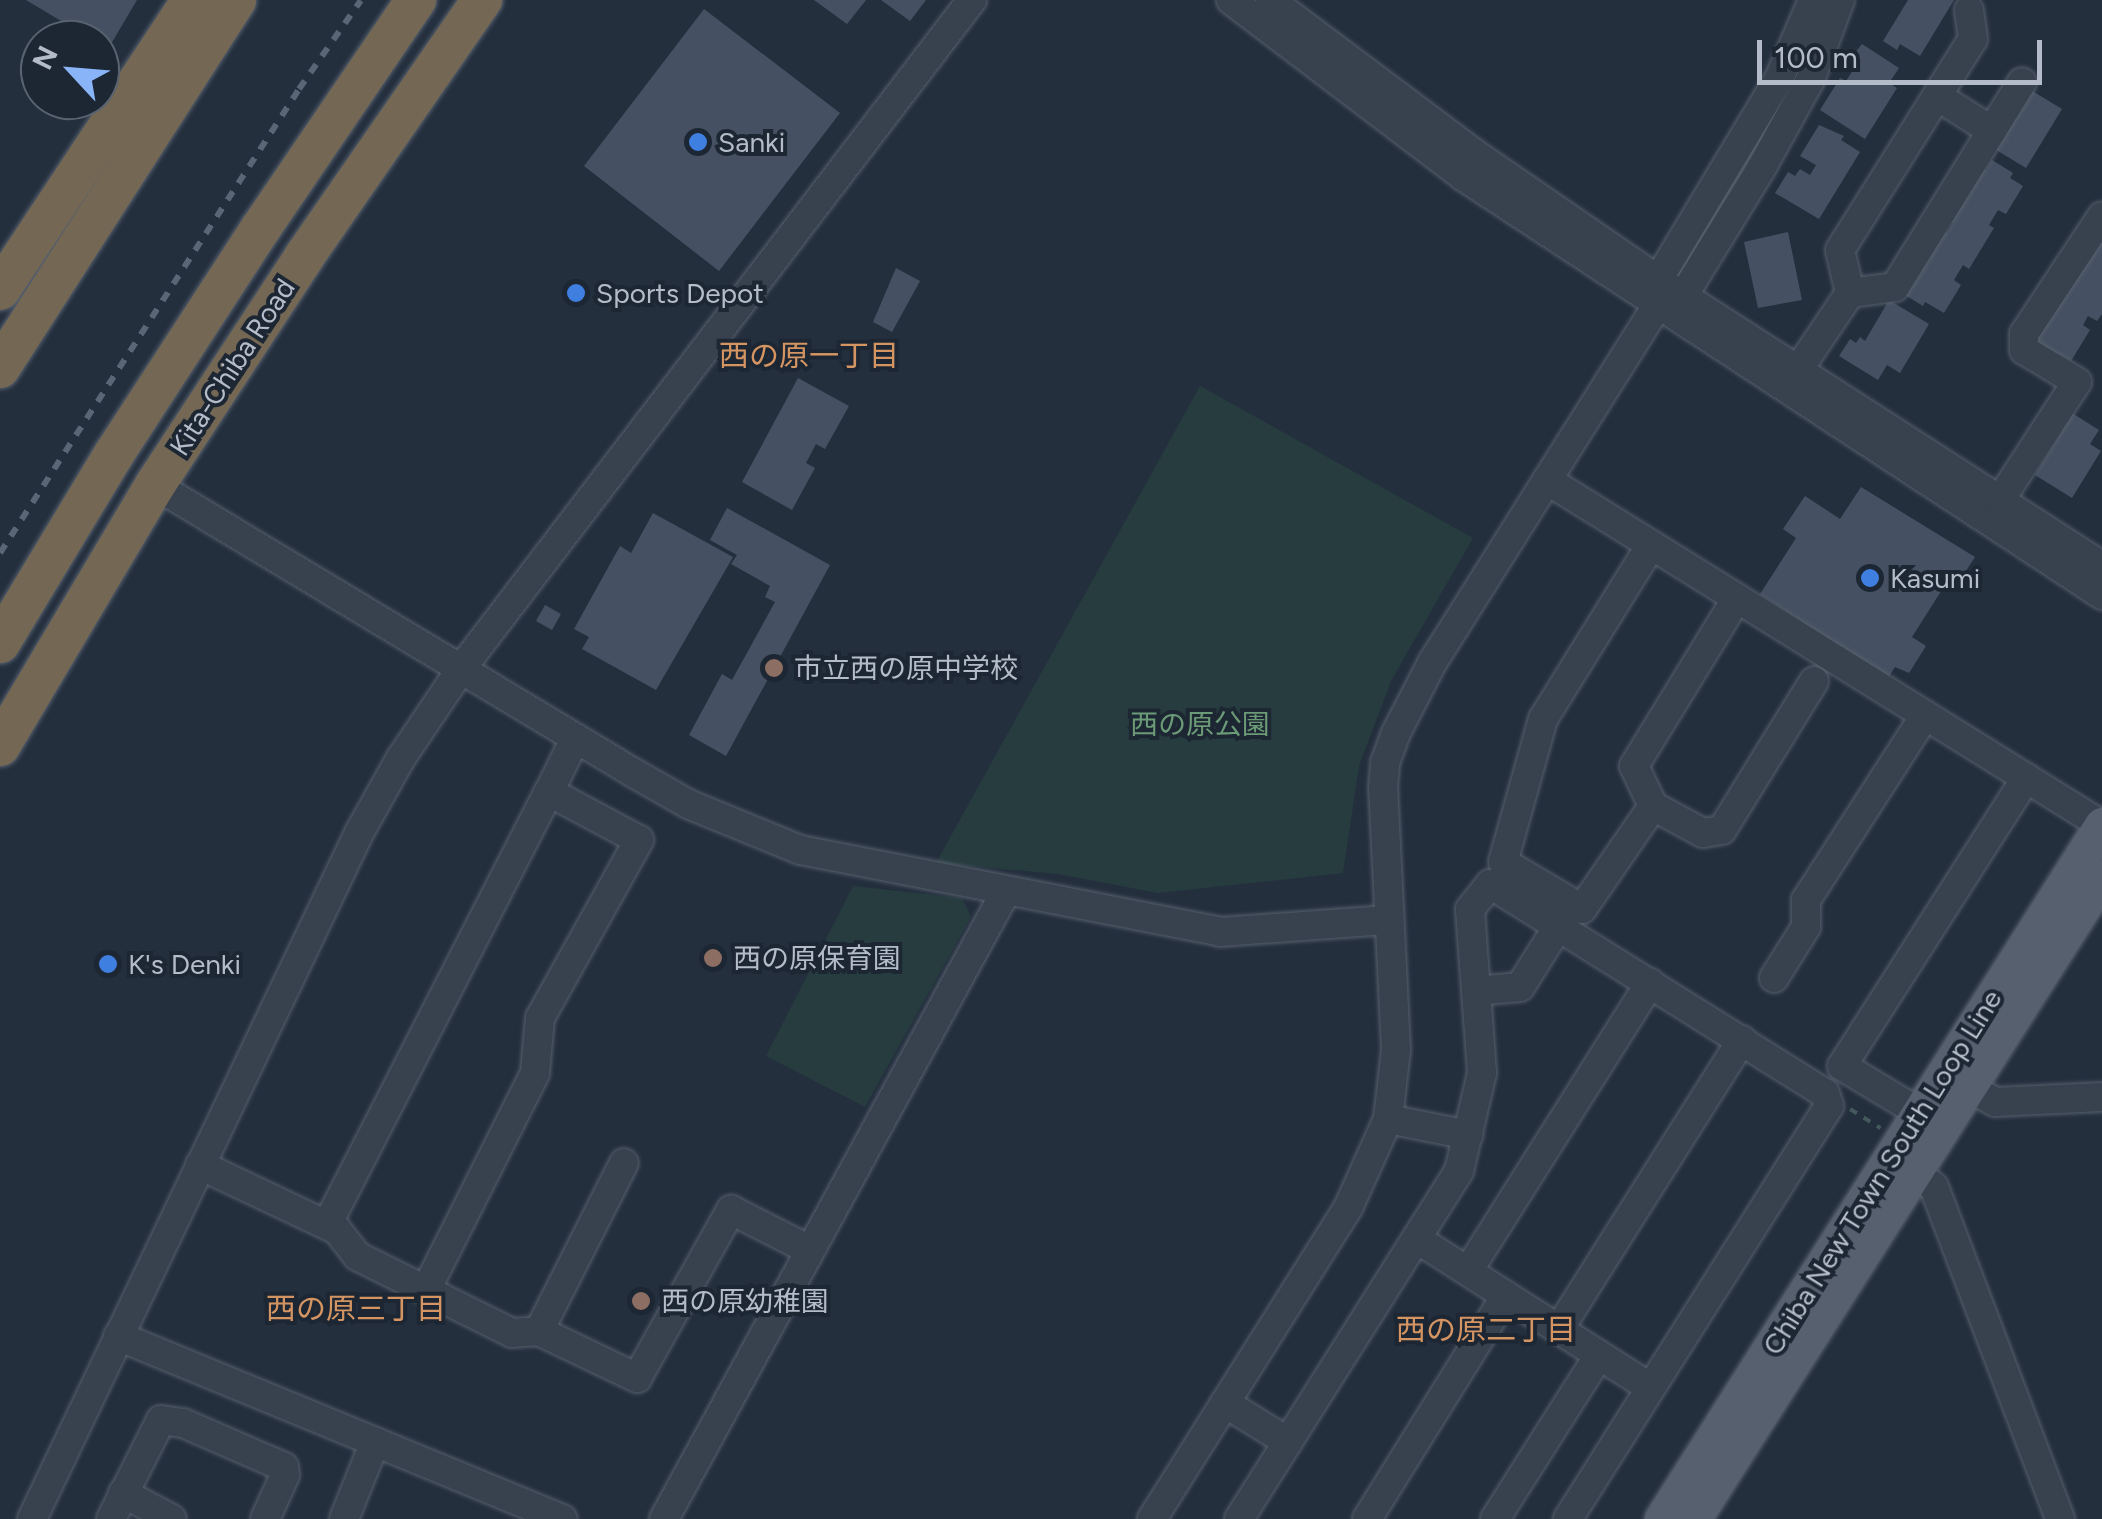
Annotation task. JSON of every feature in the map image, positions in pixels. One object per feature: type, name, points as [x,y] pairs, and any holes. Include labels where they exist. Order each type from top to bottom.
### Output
[{"type":"highway","points":[[0,290],[192,0]]},
{"type":"highway","points":[[0,368],[236,0]]},
{"type":"highway","name":"Kita-Chiba Road","points":[[0,644],[230,276],[416,0]]},
{"type":"highway","name":"Kita-Chiba Road","points":[[0,746],[155,486],[304,257],[482,0]]},
{"type":"main road","name":"Chiba New Town South Loop Line","points":[[1693,1519],[2102,825]]},
{"type":"main road","name":"Chiba New Town South Loop Line","points":[[1662,1519],[1912,1142],[1968,1086],[2102,878]]},
{"type":"street","points":[[32,1519],[379,796],[461,669],[972,0]]},
{"type":"street","points":[[1231,0],[1464,177],[1657,293],[2102,595]]},
{"type":"street","points":[[1270,0],[1657,293],[1684,296],[2000,500],[2100,559]]},
{"type":"street","points":[[1152,1519],[1348,1208],[1388,1118],[1396,1050],[1386,920],[1384,788],[1386,763],[1396,733],[1432,663],[1547,480],[1779,79],[1812,0]]},
{"type":"street","points":[[1684,296],[1810,80],[1840,0]]},
{"type":"street","points":[[1798,370],[1850,293],[1840,250],[1973,39],[1969,10]]},
{"type":"street","points":[[1850,293],[1895,287],[2022,82]]},
{"type":"street","points":[[1937,96],[1992,131]]},
{"type":"street","points":[[2000,500],[2077,382],[2024,350],[2024,334],[2102,216]]},
{"type":"street","points":[[1547,480],[2102,825]]},
{"type":"street","points":[[155,486],[688,804],[800,850],[1220,932],[1386,920]]},
{"type":"street","points":[[1651,545],[1543,719],[1503,862],[1582,909],[1653,806]]},
{"type":"street","points":[[1737,598],[1634,766],[1653,806],[1703,833],[1722,830],[1814,681]]},
{"type":"street","points":[[1774,978],[1806,927],[1806,900],[1926,716]]},
{"type":"street","points":[[327,1226],[575,739]]},
{"type":"street","points":[[2026,778],[1842,1066],[1912,1142],[1934,1188],[2060,1519]]},
{"type":"street","points":[[426,1290],[536,1073],[540,1018],[639,840],[549,792]]},
{"type":"street","points":[[1239,1519],[1459,1171],[1482,1074],[1470,909],[1482,888],[1490,884],[1825,1093],[1829,1106],[1568,1519]]},
{"type":"street","points":[[664,1519],[1005,893]]},
{"type":"street","points":[[1476,991],[1520,986],[1559,925]]},
{"type":"street","points":[[1468,1272],[1650,983]]},
{"type":"street","points":[[1559,1329],[1742,1040]]},
{"type":"street","points":[[1968,1086],[1995,1102],[2102,1097]]},
{"type":"street","points":[[1388,1118],[1468,1135]]},
{"type":"street","points":[[539,1331],[624,1163]]},
{"type":"street","points":[[200,1165],[337,1230],[357,1256],[512,1333],[539,1331],[638,1378],[731,1210],[810,1250]]},
{"type":"street","points":[[1417,1239],[1651,1388]]},
{"type":"street","points":[[1367,1519],[1506,1296]]},
{"type":"street","points":[[118,1336],[562,1519]]},
{"type":"street","points":[[1495,1519],[1599,1355]]},
{"type":"street","points":[[1225,1403],[1288,1442]]},
{"type":"street","points":[[172,1519],[117,1506],[161,1420],[284,1467],[285,1475],[266,1519]]},
{"type":"street","points":[[344,1519],[375,1442]]},
{"type":"path","points":[[1825,1093],[1912,1142]]},
{"type":"green space","name":"西の原公園","points":[[1200,386],[1473,538],[1391,681],[1359,766],[1343,873],[1158,893],[1058,874],[936,863]]},
{"type":"green space","points":[[853,886],[962,898],[971,917],[865,1107],[766,1056]]},
{"type":"building","points":[[26,0],[137,0],[120,29],[120,20],[59,20]]},
{"type":"building","points":[[814,0],[866,0],[847,24]]},
{"type":"building","points":[[881,0],[926,0],[910,21]]},
{"type":"building","points":[[1908,0],[1954,0],[1920,56],[1900,44],[1897,50],[1883,41]]},
{"type":"building","points":[[704,9],[840,113],[719,271],[584,166]]},
{"type":"building","points":[[1862,44],[1899,68],[1889,83],[1897,88],[1865,139],[1820,110],[1840,78],[1846,81],[1853,70],[1845,65]]},
{"type":"building","points":[[2026,87],[2062,109],[2026,168],[1988,145]]},
{"type":"building","points":[[1819,125],[1844,136],[1841,140],[1860,152],[1819,219],[1775,193],[1788,172],[1795,176],[1800,169],[1810,175],[1816,165],[1800,156]]},
{"type":"building","points":[[1992,160],[2013,173],[2010,178],[2023,186],[2006,214],[1998,210],[1989,225],[1994,228],[1969,269],[1963,265],[1954,280],[1961,285],[1944,313],[1925,302],[1923,306],[1905,295],[1941,229],[1947,233],[1953,223],[1949,220],[1982,167],[1986,170]]},
{"type":"building","points":[[2102,229],[2102,314],[2097,321],[2088,316],[2083,325],[2090,330],[2071,361],[2059,354],[2057,358],[2030,337],[2075,282]]},
{"type":"building","points":[[1788,232],[1802,300],[1758,308],[1744,242]]},
{"type":"building","points":[[896,268],[920,281],[892,332],[873,322]]},
{"type":"building","points":[[1889,300],[1929,324],[1900,373],[1887,365],[1878,380],[1839,356],[1850,339],[1856,343],[1860,337],[1865,341]]},
{"type":"building","points":[[798,378],[849,406],[825,449],[816,444],[806,463],[815,468],[792,510],[742,482]]},
{"type":"building","points":[[2064,408],[2099,430],[2090,444],[2101,451],[2072,498],[2035,475],[2061,433],[2057,431]]},
{"type":"building","points":[[1861,487],[1975,557],[1955,588],[1945,585],[1912,637],[1926,646],[1909,673],[1895,667],[1888,678],[1760,594],[1796,538],[1783,529],[1805,496],[1840,519]]},
{"type":"building","points":[[727,508],[830,565],[726,756],[689,735],[722,674],[732,680],[775,602],[765,597],[770,586],[731,564],[737,555],[710,540]]},
{"type":"building","points":[[653,513],[733,557],[656,690],[582,649],[589,637],[574,629],[620,546],[631,553]]},
{"type":"building","points":[[545,605],[561,614],[552,630],[536,621]]},
{"type":"railway","points":[[0,553],[299,89],[361,0]]},
{"type":"place","name":"Sanki","points":[[698,142]]},
{"type":"place","name":"Sports Depot","points":[[576,293]]},
{"type":"place","name":"Kasumi","points":[[1870,578]]},
{"type":"place","name":"市立西の原中学校","points":[[774,668]]},
{"type":"place","name":"西の原保育園","points":[[713,958]]},
{"type":"place","name":"K's Denki","points":[[108,964]]},
{"type":"place","name":"西の原幼稚園","points":[[641,1301]]},
{"type":"district","name":"西の原一丁目","points":[[809,356]]},
{"type":"district","name":"西の原三丁目","points":[[356,1309]]},
{"type":"district","name":"西の原二丁目","points":[[1486,1330]]}]
